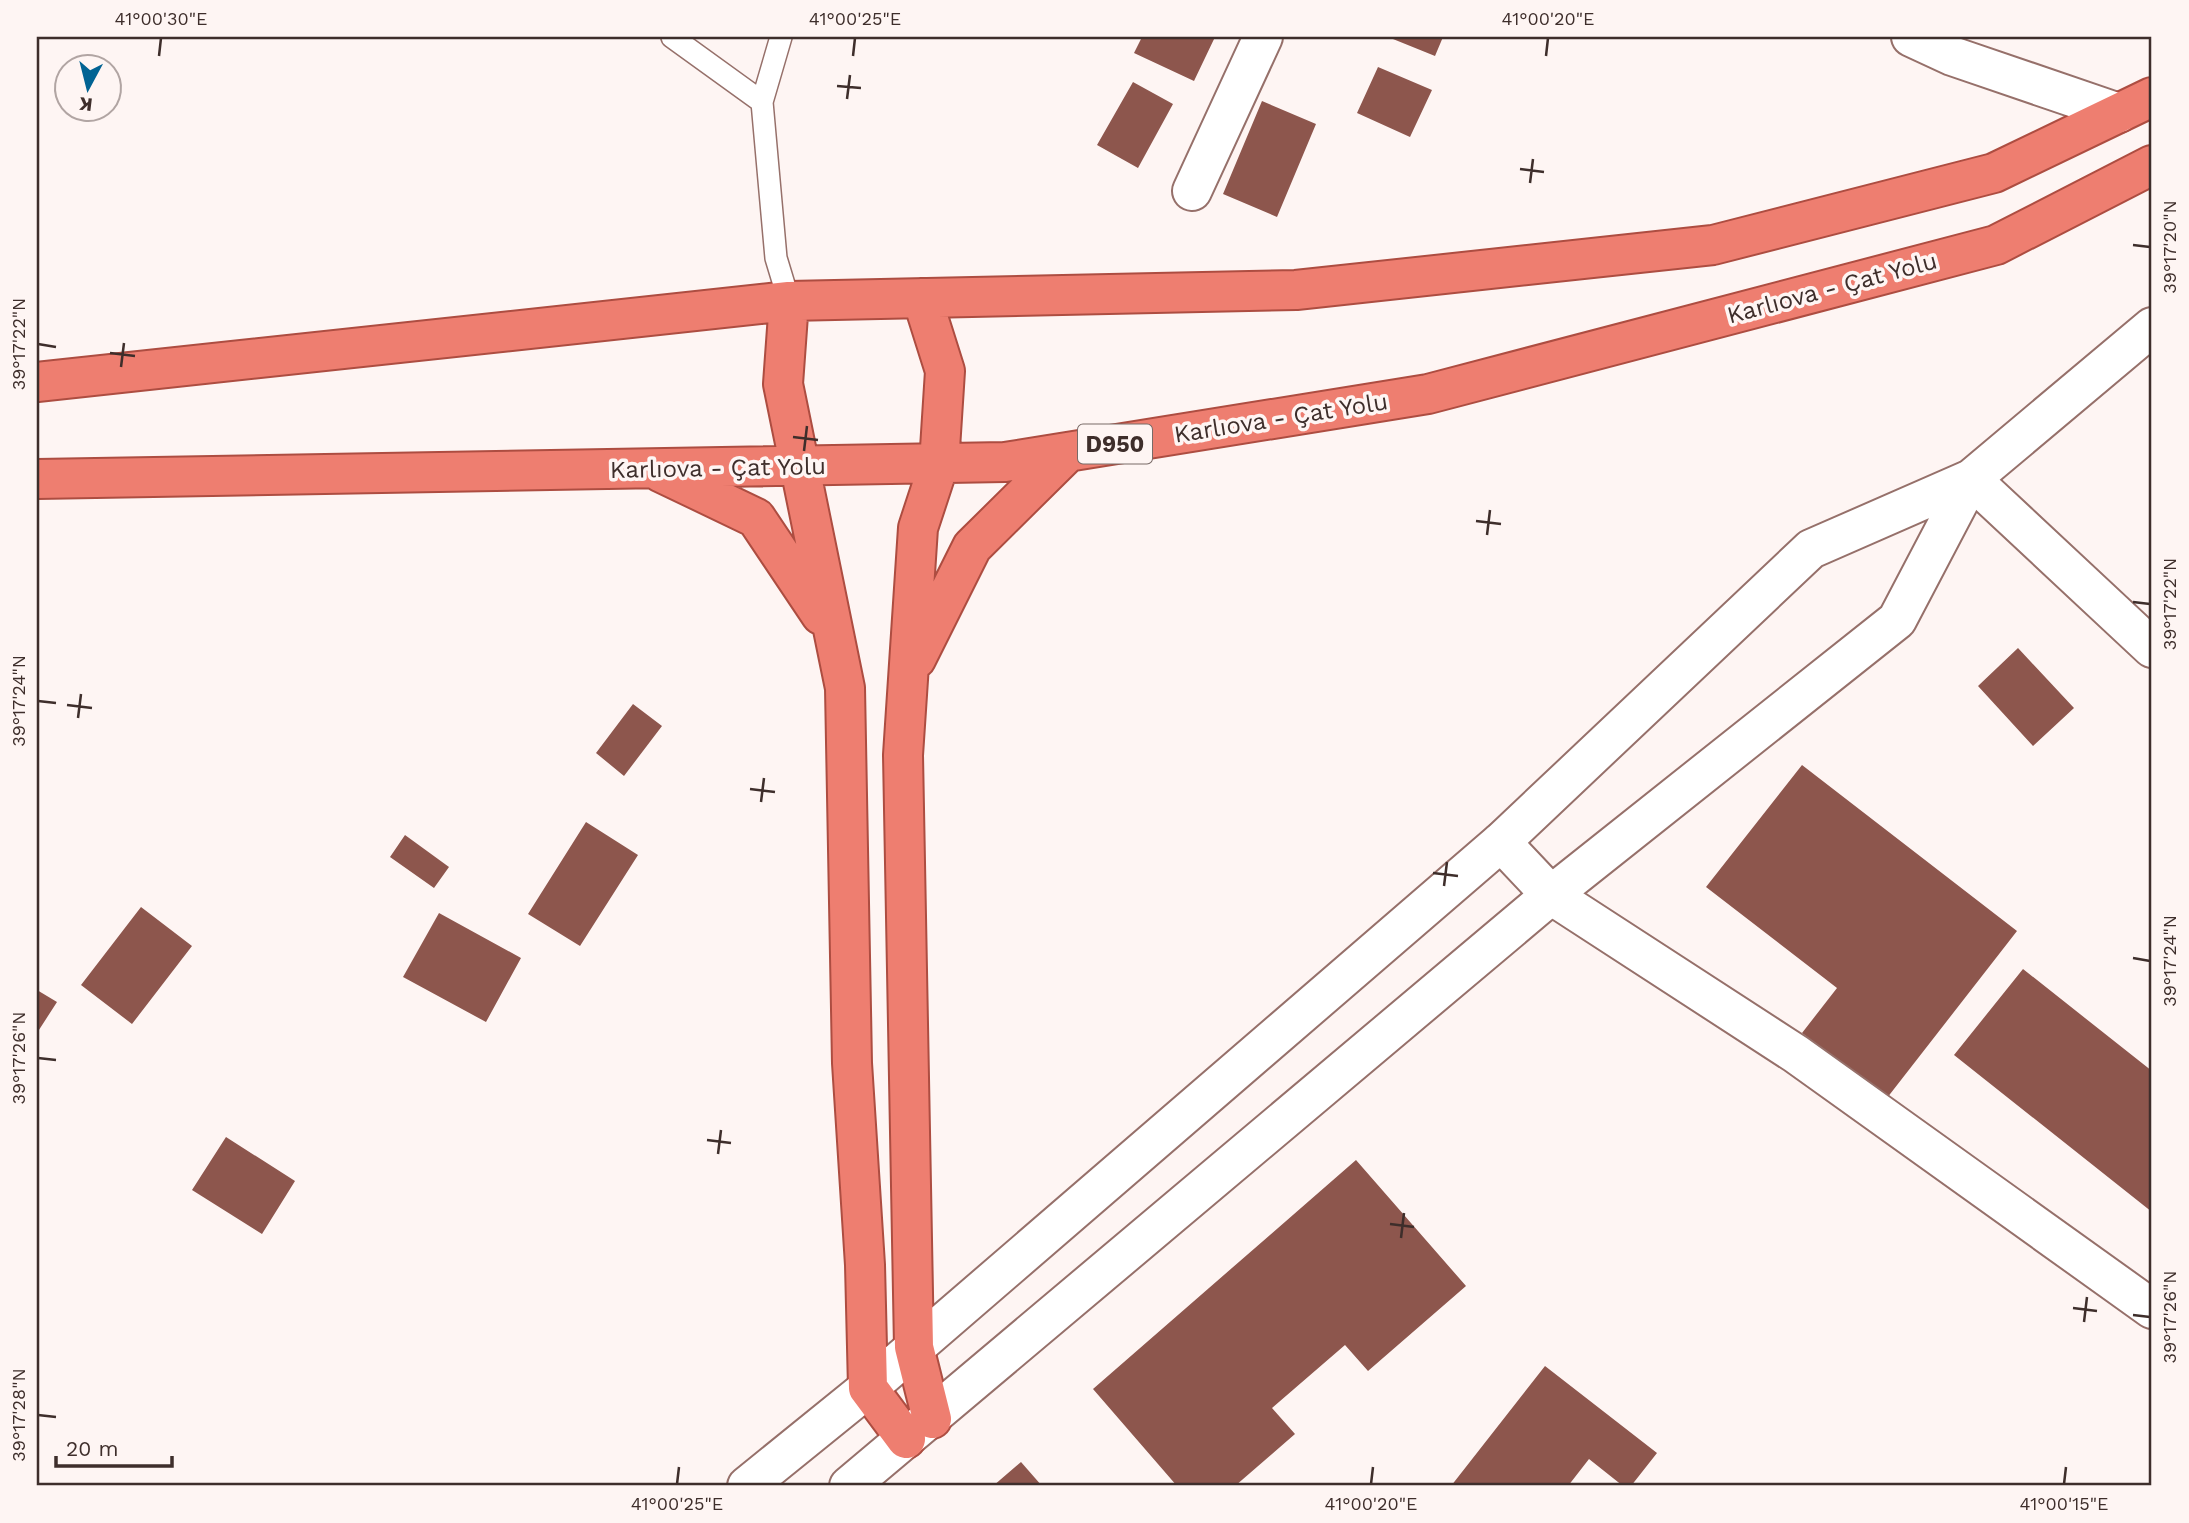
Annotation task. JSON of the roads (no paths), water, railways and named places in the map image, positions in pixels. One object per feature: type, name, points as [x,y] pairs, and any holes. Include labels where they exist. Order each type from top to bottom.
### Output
[{"type":"highway","points":[[37,382],[789,301],[1296,290],[1713,245],[1994,173],[2136,105]]},
{"type":"highway","name":"Karlıova - Çat Yolu","points":[[37,479],[1005,462],[1428,394],[1996,245],[2152,165]]},
{"type":"highway","points":[[919,1429],[914,1347],[903,755],[918,528],[939,464],[945,371],[922,298]]},
{"type":"highway","points":[[789,301],[783,384],[797,466],[845,688],[852,1063],[868,1388],[919,1429]]},
{"type":"highway","points":[[908,673],[972,547],[1068,452]]},
{"type":"highway","points":[[655,469],[756,518],[832,631]]},
{"type":"street","points":[[1192,191],[1263,37]]},
{"type":"street","points":[[1911,37],[1952,55],[2136,105]]},
{"type":"street","points":[[747,1486],[868,1388],[1501,842],[1811,550],[1971,479],[2152,327]]},
{"type":"street","points":[[1971,479],[2152,648]]},
{"type":"street","points":[[849,1486],[1550,895],[1897,620],[1971,479]]},
{"type":"street","points":[[1501,842],[1550,895],[1796,1054],[2152,1309]]},
{"type":"lane","points":[[672,37],[762,102]]},
{"type":"lane","points":[[781,37],[762,102],[776,258],[789,301]]}]
